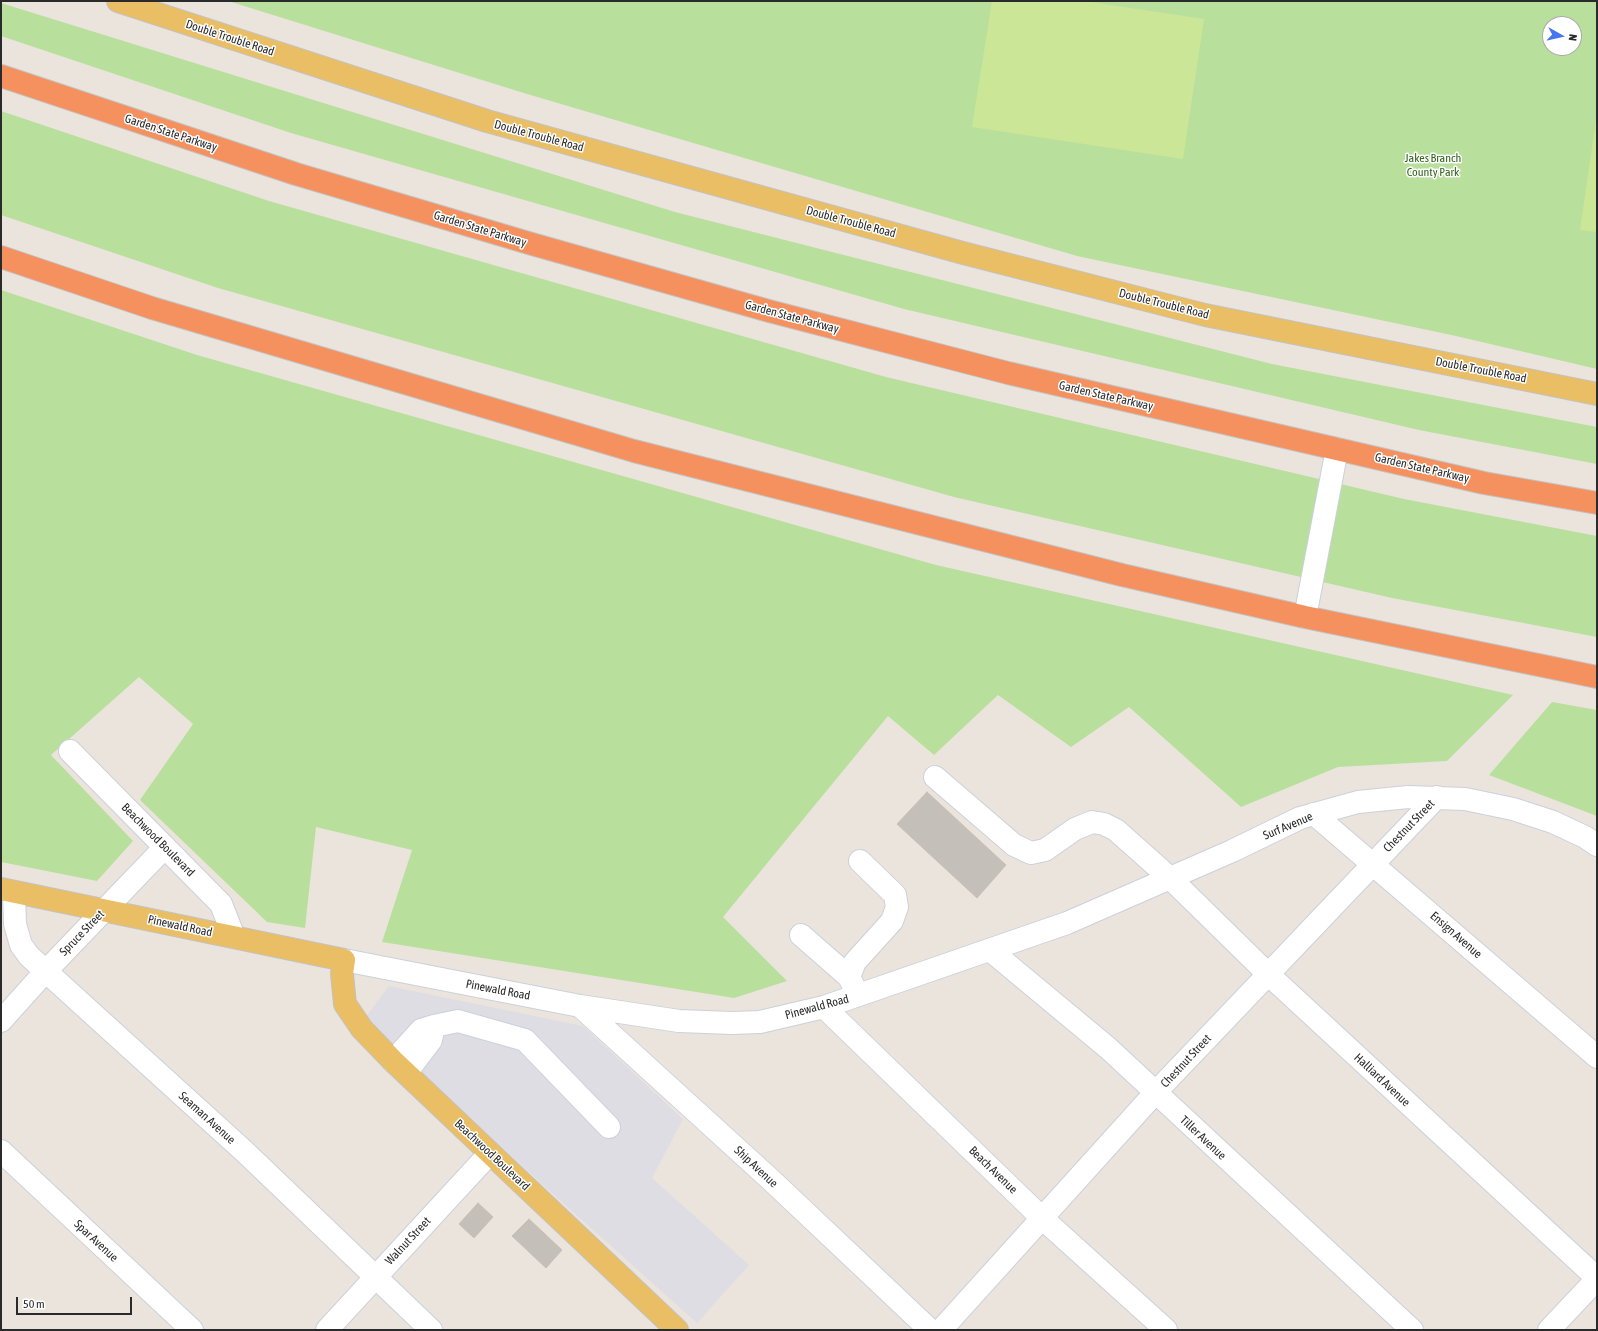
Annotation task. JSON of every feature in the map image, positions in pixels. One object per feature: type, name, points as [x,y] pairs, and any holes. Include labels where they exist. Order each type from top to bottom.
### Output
[{"type":"highway","name":"Garden State Parkway","points":[[1,76],[296,174],[769,312],[1008,373],[1484,483],[1597,503]]},
{"type":"highway","points":[[1,257],[152,308],[634,451],[1122,575],[1305,617],[1597,677]]},
{"type":"main road","name":"Double Trouble Road","points":[[118,1],[487,121],[963,253],[1205,315],[1597,394]]},
{"type":"main road","name":"Pinewald Road","points":[[7,891],[344,960]]},
{"type":"main road","name":"Beachwood Boulevard","points":[[344,960],[342,974],[345,1004],[362,1029],[400,1067],[677,1330]]},
{"type":"street","points":[[1305,617],[1337,449]]},
{"type":"street","name":"Beachwood Boulevard","points":[[70,751],[221,904],[234,937]]},
{"type":"street","name":"Halliard Avenue","points":[[935,777],[1014,845],[1031,853],[1045,850],[1075,829],[1092,822],[1104,824],[1116,830],[1170,878],[1268,974],[1597,1279]]},
{"type":"street","name":"Surf Avenue","points":[[990,950],[1067,924],[1232,851],[1300,818],[1358,802],[1408,797],[1465,799],[1513,809],[1553,822],[1585,837],[1597,845]]},
{"type":"street","name":"Chestnut Street","points":[[940,1330],[1155,1093],[1437,797]]},
{"type":"street","name":"Ensign Avenue","points":[[1314,814],[1597,1057]]},
{"type":"street","name":"Spruce Street","points":[[1,1021],[45,972],[165,847]]},
{"type":"street","points":[[854,986],[855,962],[892,921],[897,907],[895,895],[860,861]]},
{"type":"street","name":"Seaman Avenue","points":[[7,891],[14,924],[21,945],[29,956],[246,1152],[430,1330]]},
{"type":"street","points":[[801,935],[854,986]]},
{"type":"street","name":"Pinewald Road","points":[[344,960],[580,1006],[679,1021],[732,1023],[760,1022],[824,1007],[854,986],[990,950]]},
{"type":"street","name":"Tiller Avenue","points":[[990,950],[1108,1048],[1412,1330]]},
{"type":"street","name":"Ship Avenue","points":[[580,1006],[764,1174],[930,1330]]},
{"type":"street","name":"Beach Avenue","points":[[824,1007],[1042,1218],[1166,1330]]},
{"type":"street","points":[[400,1067],[431,1040],[434,1026],[458,1021],[525,1040],[609,1127]]},
{"type":"street","name":"Spar Avenue","points":[[1,1151],[192,1330]]},
{"type":"street","name":"Walnut Street","points":[[327,1330],[490,1153]]},
{"type":"street","points":[[1550,1330],[1597,1279]]},
{"type":"shaded area","points":[[389,986],[583,1026],[683,1119],[652,1178],[749,1265],[697,1323],[544,1186],[364,1019]]},
{"type":"green space","name":"Jakes Branch County Park","points":[[228,1],[1597,1],[1597,369],[1456,336],[1077,256],[527,94]]},
{"type":"green space","points":[[992,1],[1084,1],[1204,19],[1183,159],[972,127]]},
{"type":"green space","points":[[1,3],[675,212],[1272,364],[1597,427],[1597,464],[1419,430],[904,309],[291,133],[1,36]]},
{"type":"green space","points":[[1,111],[269,201],[886,377],[1404,499],[1597,536],[1597,637],[1392,598],[954,497],[218,288],[1,215]]},
{"type":"green space","points":[[1597,113],[1597,232],[1580,230]]},
{"type":"green space","points":[[1,290],[197,355],[936,565],[1513,695],[1447,761],[1338,767],[1241,807],[1129,707],[1071,747],[998,695],[934,755],[888,716],[723,917],[787,981],[734,998],[382,942],[412,850],[316,827],[305,928],[267,922],[140,800],[193,724],[139,677],[51,755],[133,841],[97,881],[1,862]]},
{"type":"green space","points":[[1552,702],[1597,710],[1597,816],[1489,775]]},
{"type":"building","points":[[927,792],[1006,865],[977,898],[897,824]]},
{"type":"building","points":[[478,1203],[493,1217],[474,1238],[459,1224]]},
{"type":"building","points":[[529,1219],[562,1250],[546,1268],[512,1236]]}]
